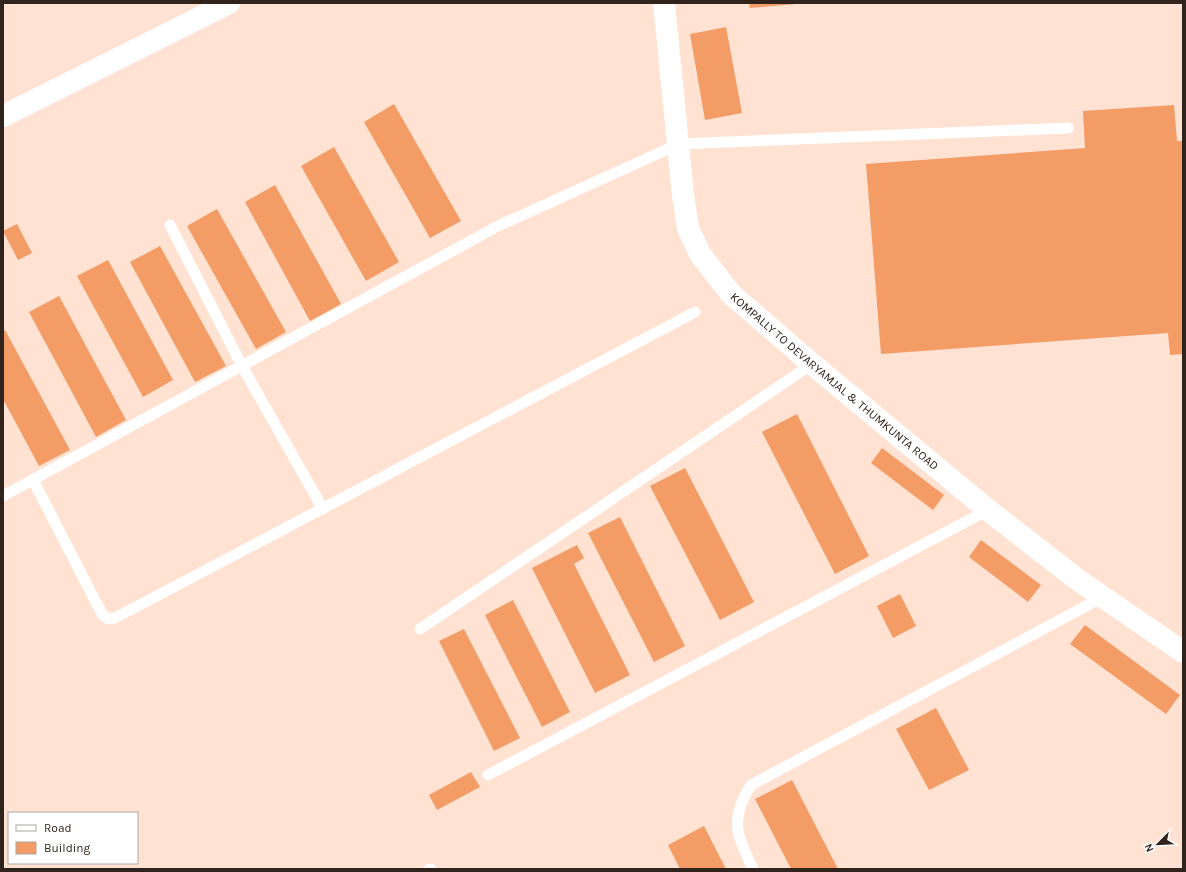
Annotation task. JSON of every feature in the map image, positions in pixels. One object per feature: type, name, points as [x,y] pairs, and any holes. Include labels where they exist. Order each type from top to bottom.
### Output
[{"type":"main road","points":[[3,116],[229,3]]},
{"type":"main road","name":"KOMPALLY TO DEVARYAMJAL & THUMKUNTA ROAD","points":[[664,3],[683,195],[688,228],[700,254],[731,294],[812,364],[988,510],[1078,580],[1183,652]]},
{"type":"lane","points":[[3,496],[498,226],[679,144],[1068,128]]},
{"type":"lane","points":[[170,225],[242,366],[323,509]]},
{"type":"lane","points":[[33,480],[102,614],[108,619],[115,618],[695,312]]},
{"type":"lane","points":[[420,629],[812,364]]},
{"type":"lane","points":[[488,776],[988,510]]},
{"type":"lane","points":[[753,869],[738,833],[740,807],[745,795],[752,785],[1103,597]]},
{"type":"building","points":[[749,3],[795,3],[795,4],[750,8]]},
{"type":"building","points":[[726,27],[742,113],[705,120],[690,34]]},
{"type":"building","points":[[394,104],[461,221],[430,238],[364,122]]},
{"type":"building","points":[[1174,105],[1177,141],[1183,141],[1183,354],[1170,355],[1168,333],[881,354],[866,164],[1085,148],[1083,111]]},
{"type":"building","points":[[334,147],[399,262],[366,281],[301,166]]},
{"type":"building","points":[[275,185],[341,304],[310,321],[245,202]]},
{"type":"building","points":[[217,209],[286,332],[256,349],[187,226]]},
{"type":"building","points":[[17,224],[32,253],[18,260],[3,231]]},
{"type":"building","points":[[160,246],[226,366],[195,382],[130,262]]},
{"type":"building","points":[[108,260],[173,380],[143,397],[77,276]]},
{"type":"building","points":[[59,296],[126,420],[96,437],[29,312]]},
{"type":"building","points":[[5,330],[70,450],[39,466],[3,399],[3,331]]},
{"type":"building","points":[[797,414],[869,556],[835,574],[762,432]]},
{"type":"building","points":[[882,448],[944,495],[933,510],[871,463]]},
{"type":"building","points":[[685,468],[754,602],[720,620],[650,486]]},
{"type":"building","points":[[620,517],[685,646],[654,662],[588,533]]},
{"type":"building","points":[[981,540],[1041,585],[1028,602],[969,557]]},
{"type":"building","points":[[577,545],[584,558],[574,564],[630,675],[595,693],[532,568]]},
{"type":"building","points":[[900,594],[916,626],[893,638],[877,606]]},
{"type":"building","points":[[513,600],[570,712],[542,727],[485,615]]},
{"type":"building","points":[[1085,625],[1180,695],[1166,714],[1070,644]]},
{"type":"building","points":[[464,629],[520,738],[494,751],[439,641]]},
{"type":"building","points":[[936,708],[969,770],[929,790],[896,729]]},
{"type":"building","points":[[471,772],[480,787],[437,810],[429,795]]},
{"type":"building","points":[[792,780],[838,869],[791,869],[755,799]]},
{"type":"building","points":[[704,826],[726,869],[680,869],[668,845]]}]
